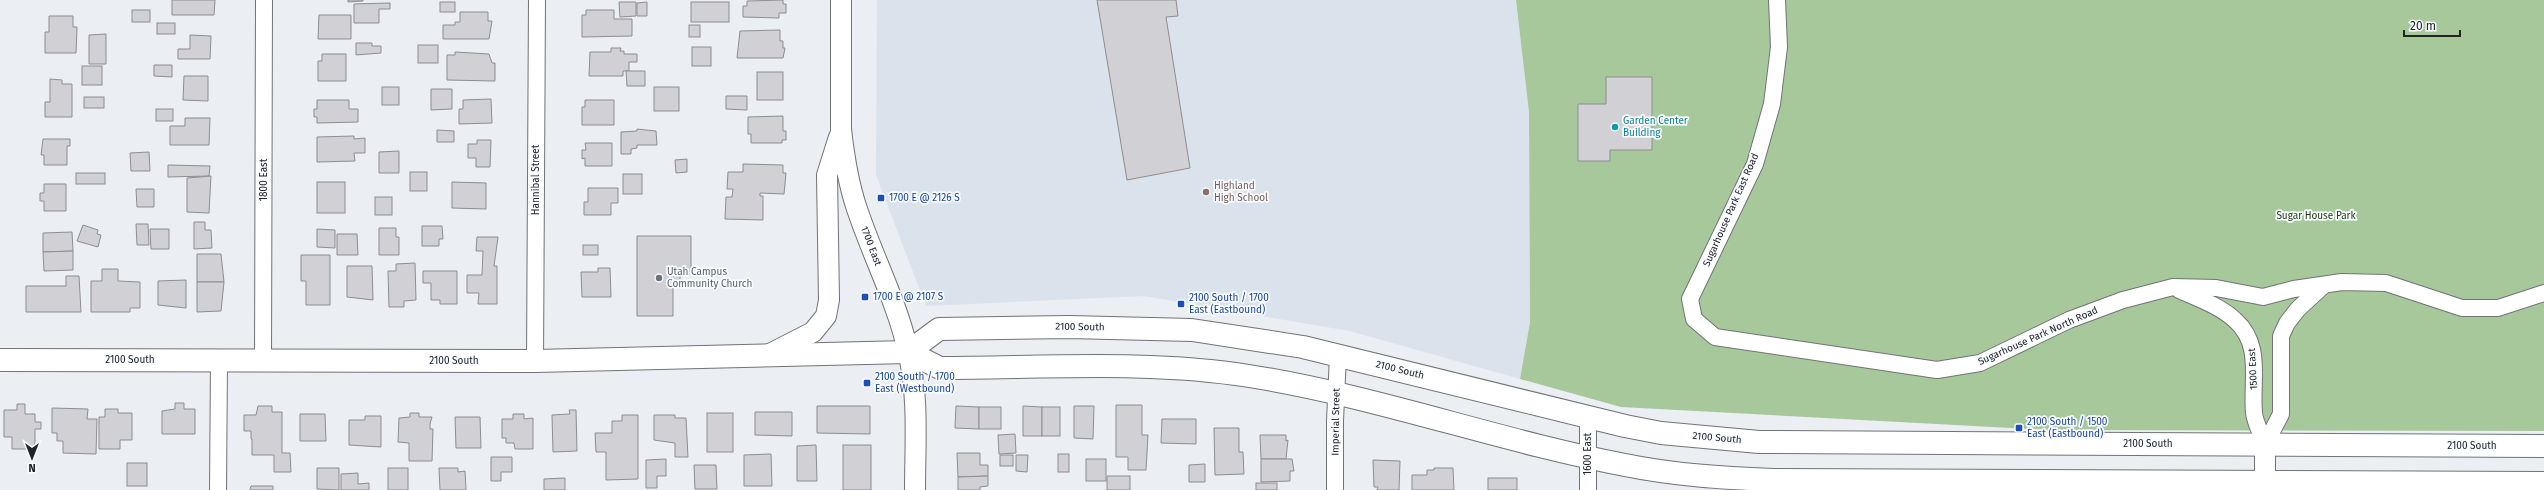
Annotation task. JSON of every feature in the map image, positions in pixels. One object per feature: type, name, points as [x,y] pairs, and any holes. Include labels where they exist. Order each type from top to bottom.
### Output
[{"type":"main road","name":"2100 South","points":[[908,352],[939,329],[1069,327],[1192,330],[1268,340],[1338,355],[1588,418],[1661,433],[1759,442],[2544,446]]},
{"type":"main road","name":"2100 South","points":[[0,360],[536,361],[908,352],[940,368],[1177,368],[1250,376],[1336,394],[1588,457],[1664,472],[1736,479],[2264,486],[2544,483]]},
{"type":"street","name":"1800 East","points":[[263,360],[264,0]]},
{"type":"street","name":"Hannibal Street","points":[[536,361],[537,0]]},
{"type":"street","name":"1700 East","points":[[841,0],[841,129],[853,197],[897,312],[908,352],[915,391],[915,490]]},
{"type":"street","name":"Sugarhouse Park East Road","points":[[1690,299],[1757,156],[1773,97],[1779,47],[1777,0]]},
{"type":"street","points":[[768,356],[813,332],[826,316],[829,300],[828,175],[841,129]]},
{"type":"street","name":"Sugarhouse Park North Road","points":[[1690,299],[1694,319],[1715,337],[1937,370],[1980,363],[2069,320],[2123,300],[2173,287],[2216,288],[2263,297],[2294,289],[2342,282],[2386,284],[2462,308],[2498,308],[2544,293]]},
{"type":"street","name":"1500 East","points":[[2265,444],[2281,414],[2281,336],[2287,323],[2298,309],[2324,285]]},
{"type":"street","name":"1500 East","points":[[2173,287],[2210,304],[2235,320],[2251,340],[2254,364],[2254,414],[2265,444],[2264,486]]},
{"type":"street","name":"Imperial Street","points":[[1336,490],[1336,394],[1338,355]]},
{"type":"street","points":[[218,490],[219,360]]},
{"type":"street","name":"1600 East","points":[[1588,418],[1588,490]]},
{"type":"shaded area","name":"Highland High School","points":[[877,0],[1516,0],[1529,112],[1530,322],[1520,379],[1350,331],[1144,296],[926,306],[876,175]]},
{"type":"green space","name":"Sugar House Park","points":[[1516,0],[2544,0],[2544,431],[2050,430],[1621,407],[1520,379],[1530,322],[1529,112]]},
{"type":"building","points":[[172,0],[215,0],[214,15],[172,15]]},
{"type":"building","points":[[348,0],[363,0],[363,1],[348,2]]},
{"type":"building","points":[[783,0],[783,4],[786,4],[786,13],[779,13],[779,18],[743,17],[743,6],[747,6],[747,1]]},
{"type":"building","points":[[1097,0],[1176,0],[1178,16],[1166,17],[1190,168],[1127,180]]},
{"type":"building","points":[[440,2],[455,2],[455,12],[440,12]]},
{"type":"building","points":[[619,2],[636,2],[636,16],[620,17]]},
{"type":"building","points":[[647,2],[647,16],[637,16],[637,3]]},
{"type":"building","points":[[691,2],[729,2],[729,22],[691,22]]},
{"type":"building","points":[[390,3],[390,9],[379,9],[379,23],[354,23],[354,4]]},
{"type":"building","points":[[132,10],[150,10],[150,22],[132,22]]},
{"type":"building","points":[[586,10],[614,10],[614,19],[632,19],[632,36],[582,37],[582,15],[586,15]]},
{"type":"building","points":[[460,12],[488,12],[488,21],[492,21],[489,39],[443,39],[443,25],[455,25],[455,22],[460,22]]},
{"type":"building","points":[[319,15],[351,15],[351,39],[318,39]]},
{"type":"building","points":[[49,16],[73,16],[73,27],[77,27],[76,53],[45,53],[45,32],[49,32]]},
{"type":"building","points":[[157,23],[175,23],[175,34],[157,34]]},
{"type":"building","points":[[689,25],[700,25],[700,37],[689,37]]},
{"type":"building","points":[[780,30],[780,41],[783,41],[783,48],[785,48],[783,58],[737,58],[740,31]]},
{"type":"building","points":[[106,34],[106,64],[89,64],[89,35]]},
{"type":"building","points":[[190,35],[211,36],[210,59],[178,59],[178,49],[190,49]]},
{"type":"building","points":[[356,43],[372,43],[372,46],[381,46],[381,53],[356,55]]},
{"type":"building","points":[[418,45],[438,45],[438,63],[418,63]]},
{"type":"building","points":[[692,47],[711,47],[711,66],[692,66]]},
{"type":"building","points":[[611,48],[621,48],[620,51],[624,51],[624,54],[637,54],[637,62],[629,62],[629,71],[623,71],[623,76],[589,76],[590,52],[611,52]]},
{"type":"building","points":[[455,52],[489,54],[492,63],[495,63],[495,81],[447,80],[447,55],[455,55]]},
{"type":"building","points":[[322,54],[346,54],[346,81],[318,81],[318,61],[322,61]]},
{"type":"building","points":[[154,65],[172,65],[172,77],[154,76]]},
{"type":"building","points":[[82,66],[102,66],[102,85],[82,85]]},
{"type":"building","points":[[626,71],[645,71],[645,86],[627,86]]},
{"type":"building","points":[[757,72],[783,72],[783,100],[757,100]]},
{"type":"building","points":[[184,76],[208,76],[208,101],[183,100]]},
{"type":"building","name":"Garden Center Building","points":[[1606,77],[1652,77],[1652,150],[1610,150],[1610,161],[1578,161],[1578,104],[1606,104]]},
{"type":"building","points":[[50,79],[62,80],[62,84],[72,84],[72,117],[45,117],[45,102],[50,102]]},
{"type":"building","points":[[382,87],[399,87],[399,105],[382,105]]},
{"type":"building","points":[[654,87],[679,87],[679,111],[654,111]]},
{"type":"building","points":[[431,89],[452,89],[452,109],[431,110]]},
{"type":"building","points":[[726,96],[747,96],[747,110],[726,109]]},
{"type":"building","points":[[84,97],[104,97],[104,108],[84,108]]},
{"type":"building","points":[[491,99],[492,123],[459,124],[459,109],[463,109],[463,100]]},
{"type":"building","points":[[317,100],[349,100],[349,109],[358,109],[358,122],[317,123],[317,117],[314,117],[314,109],[317,109]]},
{"type":"building","points":[[585,100],[614,100],[614,125],[582,125],[582,107],[585,107]]},
{"type":"building","points":[[156,109],[173,109],[173,121],[156,121]]},
{"type":"building","points":[[783,116],[783,131],[786,131],[786,140],[782,140],[782,143],[751,143],[751,134],[748,134],[748,117]]},
{"type":"building","points":[[185,118],[210,118],[209,145],[170,145],[170,126],[185,126]]},
{"type":"building","points":[[637,129],[656,131],[657,145],[637,145],[637,148],[631,149],[631,154],[621,154],[621,132],[637,131]]},
{"type":"building","points":[[437,130],[454,131],[454,142],[437,142]]},
{"type":"building","points":[[354,136],[354,139],[365,138],[365,153],[354,153],[355,161],[317,162],[317,137]]},
{"type":"building","points":[[43,139],[70,139],[70,146],[67,146],[67,165],[44,165],[44,155],[41,155]]},
{"type":"building","points":[[477,140],[491,140],[490,167],[476,167],[476,158],[468,158],[468,144],[477,144]]},
{"type":"building","points":[[585,143],[612,143],[612,166],[585,166],[585,158],[582,159],[582,150],[586,150]]},
{"type":"building","points":[[399,151],[399,173],[379,173],[379,152]]},
{"type":"building","points":[[149,152],[150,171],[131,171],[130,153]]},
{"type":"building","points":[[687,159],[687,172],[676,173],[675,160]]},
{"type":"building","points":[[743,164],[783,165],[783,173],[786,173],[784,194],[760,193],[760,196],[763,196],[763,220],[725,219],[726,197],[732,197],[733,189],[727,189],[728,172],[743,172]]},
{"type":"building","points":[[168,165],[210,166],[209,176],[168,177]]},
{"type":"building","points":[[410,172],[427,172],[427,191],[410,191]]},
{"type":"building","points":[[76,173],[105,173],[105,184],[76,184]]},
{"type":"building","points":[[623,174],[642,174],[642,194],[623,194]]},
{"type":"building","points":[[211,176],[209,213],[187,212],[187,178]]},
{"type":"building","points":[[317,182],[345,182],[345,213],[317,213]]},
{"type":"building","points":[[452,182],[486,183],[486,209],[452,208]]},
{"type":"building","points":[[44,184],[66,184],[66,211],[44,211],[44,201],[40,201],[40,193],[44,193]]},
{"type":"building","points":[[588,188],[618,188],[618,203],[611,203],[611,215],[584,215],[584,202],[588,202]]},
{"type":"building","points":[[136,189],[154,189],[154,207],[137,207]]},
{"type":"building","points":[[375,197],[392,197],[392,215],[375,215]]},
{"type":"building","points":[[194,222],[205,222],[205,230],[211,230],[212,248],[194,249]]},
{"type":"building","points":[[136,224],[148,224],[149,245],[137,245]]},
{"type":"building","points":[[83,225],[98,230],[97,234],[101,235],[98,247],[77,241]]},
{"type":"building","points":[[422,226],[442,226],[443,239],[439,239],[439,246],[422,246]]},
{"type":"building","points":[[379,228],[396,228],[396,237],[399,237],[399,255],[379,255]]},
{"type":"building","points":[[150,229],[169,229],[169,249],[151,249]]},
{"type":"building","points":[[317,229],[335,230],[335,248],[317,247]]},
{"type":"building","points":[[72,232],[73,251],[43,252],[43,233]]},
{"type":"building","points":[[337,234],[357,234],[358,255],[337,255]]},
{"type":"building","name":"Utah Campus Community Church","points":[[637,236],[691,236],[691,271],[680,271],[680,285],[673,285],[673,316],[637,316]]},
{"type":"building","points":[[477,237],[498,237],[494,266],[497,266],[497,304],[478,304],[479,293],[467,293],[467,275],[482,275],[483,251],[476,251]]},
{"type":"building","points":[[583,245],[598,245],[598,255],[583,255]]},
{"type":"building","points":[[73,251],[73,270],[44,271],[43,252]]},
{"type":"building","points":[[197,254],[221,254],[224,282],[197,282]]},
{"type":"building","points":[[301,255],[330,255],[330,305],[306,305],[306,281],[301,281]]},
{"type":"building","points":[[415,263],[416,300],[404,301],[404,307],[389,307],[388,271],[396,271],[396,264]]},
{"type":"building","points":[[347,266],[372,266],[373,300],[347,297]]},
{"type":"building","points":[[598,268],[610,268],[611,297],[582,297],[581,272],[598,272]]},
{"type":"building","points":[[102,269],[118,269],[118,281],[140,282],[140,308],[130,308],[130,312],[91,312],[91,281],[102,281]]},
{"type":"building","points":[[423,271],[457,271],[457,304],[440,304],[440,300],[431,300],[431,283],[423,283]]},
{"type":"building","points":[[66,276],[79,276],[81,312],[26,312],[26,286],[66,286]]},
{"type":"building","points":[[186,280],[186,308],[158,305],[158,281]]},
{"type":"building","points":[[197,282],[224,282],[221,311],[197,312]]},
{"type":"building","points":[[175,403],[184,403],[184,409],[195,409],[195,434],[162,434],[162,411],[175,409]]},
{"type":"building","points":[[17,404],[25,404],[25,414],[35,414],[35,422],[41,422],[41,429],[35,429],[35,442],[33,449],[12,449],[12,437],[4,437],[4,410],[17,410]]},
{"type":"building","points":[[1116,405],[1142,405],[1142,435],[1148,435],[1146,470],[1128,470],[1128,457],[1116,457]]},
{"type":"building","points":[[258,406],[272,406],[272,412],[282,412],[282,453],[290,453],[291,472],[274,472],[274,455],[252,455],[251,431],[244,431],[244,415],[256,415]]},
{"type":"building","points":[[817,406],[870,406],[870,434],[817,433]]},
{"type":"building","points":[[956,406],[979,407],[979,429],[955,428]]},
{"type":"building","points":[[1023,406],[1042,407],[1042,436],[1023,436]]},
{"type":"building","points":[[1074,406],[1094,406],[1093,439],[1074,438]]},
{"type":"building","points":[[979,407],[1001,407],[1001,429],[979,429]]},
{"type":"building","points":[[1042,407],[1060,407],[1060,436],[1042,436]]},
{"type":"building","points":[[52,408],[88,409],[87,419],[97,419],[96,454],[63,453],[63,441],[57,441],[57,433],[52,433]]},
{"type":"building","points":[[105,409],[118,409],[118,413],[132,413],[132,440],[120,440],[120,449],[99,449],[99,417],[105,417]]},
{"type":"building","points":[[569,410],[576,410],[577,451],[553,452],[552,415],[570,414]]},
{"type":"building","points":[[755,412],[792,412],[792,436],[755,435]]},
{"type":"building","points":[[410,413],[419,413],[419,417],[432,417],[430,429],[433,429],[432,461],[409,461],[409,443],[398,442],[399,418],[410,417]]},
{"type":"building","points":[[707,413],[733,413],[733,452],[707,452]]},
{"type":"building","points":[[300,414],[325,414],[326,441],[300,441]]},
{"type":"building","points":[[513,414],[524,414],[524,419],[533,418],[533,449],[515,449],[514,443],[506,443],[506,438],[502,438],[502,419],[513,419]]},
{"type":"building","points":[[622,415],[638,415],[638,479],[606,480],[606,452],[596,452],[595,433],[612,433],[612,421],[622,421]]},
{"type":"building","points":[[654,415],[675,415],[675,418],[686,418],[688,457],[675,457],[675,443],[654,440]]},
{"type":"building","points":[[365,416],[381,416],[381,447],[349,445],[349,420],[365,420]]},
{"type":"building","points":[[455,417],[480,417],[481,448],[456,448]]},
{"type":"building","points":[[1162,419],[1196,419],[1196,444],[1161,443]]},
{"type":"building","points":[[1214,428],[1239,428],[1239,452],[1243,452],[1244,474],[1215,475]]},
{"type":"building","points":[[1015,434],[1016,453],[999,454],[998,435]]},
{"type":"building","points":[[1260,435],[1286,435],[1286,441],[1288,440],[1286,459],[1261,459]]},
{"type":"building","points":[[816,445],[817,481],[797,481],[797,446]]},
{"type":"building","points":[[843,445],[871,445],[871,490],[843,490]]},
{"type":"building","points":[[957,453],[980,453],[980,465],[988,465],[988,476],[958,477]]},
{"type":"building","points":[[771,454],[772,486],[744,486],[744,455]]},
{"type":"building","points":[[1058,454],[1069,454],[1069,472],[1058,472]]},
{"type":"building","points":[[1000,455],[1013,455],[1013,466],[1000,466]]},
{"type":"building","points":[[1016,455],[1028,455],[1027,472],[1016,471]]},
{"type":"building","points":[[491,457],[512,457],[512,472],[501,472],[501,481],[491,481]]},
{"type":"building","points":[[666,459],[666,476],[657,476],[657,488],[646,488],[646,460]]},
{"type":"building","points":[[1086,459],[1106,459],[1106,481],[1086,481]]},
{"type":"building","points":[[1261,459],[1292,459],[1294,471],[1290,471],[1290,481],[1261,482]]},
{"type":"building","points":[[1373,460],[1400,461],[1399,490],[1377,490],[1378,487],[1374,487]]},
{"type":"building","points":[[127,463],[147,463],[147,486],[127,486]]},
{"type":"building","points":[[1205,464],[1205,482],[1189,482],[1189,465]]},
{"type":"building","points":[[694,465],[716,465],[717,489],[695,489]]},
{"type":"building","points":[[317,468],[339,468],[339,490],[317,489]]},
{"type":"building","points":[[388,468],[408,468],[408,490],[388,490]]},
{"type":"building","points":[[439,468],[458,468],[458,472],[465,471],[466,490],[440,490]]},
{"type":"building","points":[[1434,468],[1453,468],[1454,490],[1412,490],[1412,475],[1427,475],[1427,470],[1434,470]]},
{"type":"building","points":[[358,473],[358,484],[369,483],[369,490],[341,490],[341,474]]},
{"type":"building","points":[[988,476],[988,486],[980,487],[980,490],[958,490],[958,477]]},
{"type":"building","points":[[1107,476],[1130,476],[1130,490],[1107,490]]},
{"type":"building","points":[[565,478],[565,490],[544,490],[544,479]]},
{"type":"building","points":[[1488,478],[1517,478],[1517,490],[1488,490]]},
{"type":"building","points":[[1256,483],[1277,483],[1277,490],[1256,490]]},
{"type":"building","points":[[251,486],[273,486],[273,490],[250,490]]},
{"type":"place","name":"Garden Center Building","points":[[1615,127]]},
{"type":"place","name":"Highland High School","points":[[1206,192]]},
{"type":"place","name":"1700 E @ 2126 S","points":[[881,198]]},
{"type":"place","name":"Utah Campus Community Church","points":[[659,278]]},
{"type":"place","name":"1700 E @ 2107 S","points":[[865,297]]},
{"type":"place","name":"2100 South / 1700 East (Eastbound)","points":[[1181,304]]},
{"type":"place","name":"2100 South / 1700 East (Westbound)","points":[[867,383]]},
{"type":"place","name":"2100 South / 1500 East (Eastbound)","points":[[2019,428]]}]
